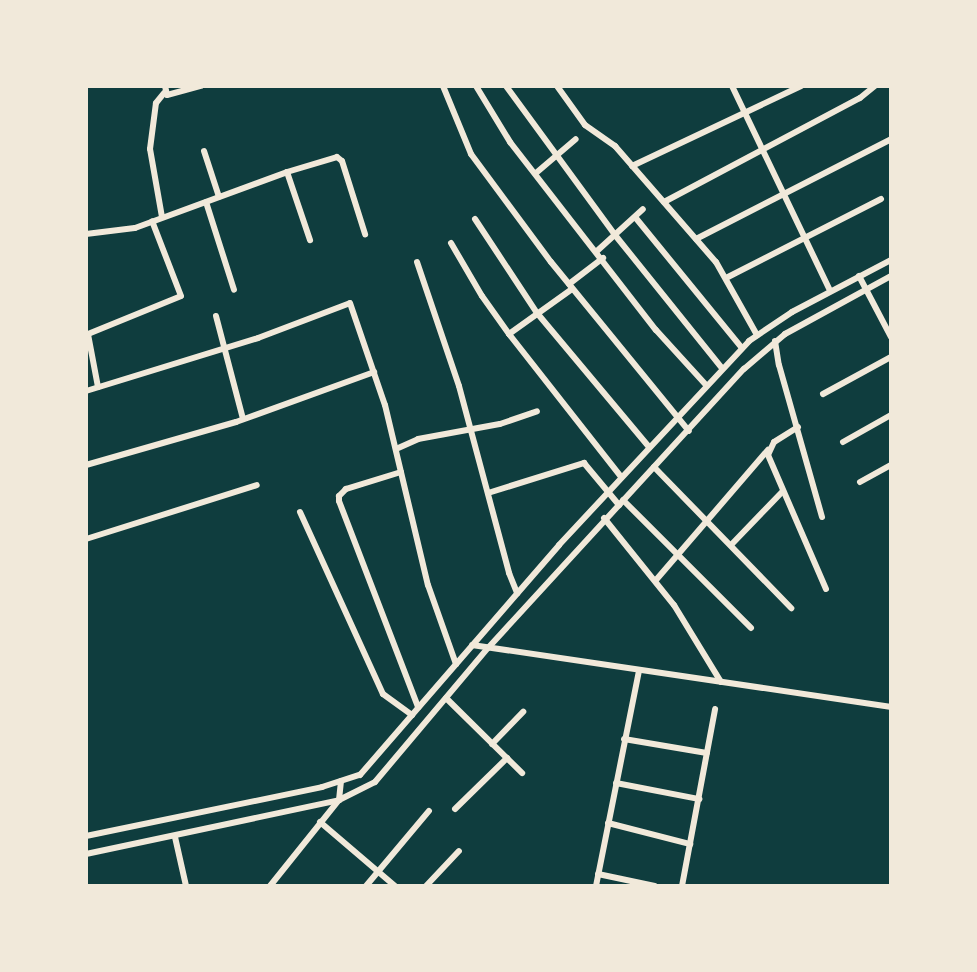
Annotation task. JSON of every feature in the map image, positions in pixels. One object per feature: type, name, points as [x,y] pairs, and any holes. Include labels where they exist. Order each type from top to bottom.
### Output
[{"type":"street","points":[[162,217],[150,149],[156,103],[164,89],[170,95],[201,86]]},
{"type":"street","points":[[443,86],[471,154],[570,286],[689,431]]},
{"type":"street","points":[[475,86],[510,142],[603,258],[656,330],[706,385]]},
{"type":"street","points":[[506,86],[615,234],[722,368]]},
{"type":"street","points":[[556,86],[585,125],[610,142],[696,239],[726,278],[757,335]]},
{"type":"street","points":[[732,86],[830,291]]},
{"type":"street","points":[[632,166],[801,86]]},
{"type":"street","points":[[664,202],[860,98],[875,86]]},
{"type":"street","points":[[536,173],[576,139]]},
{"type":"street","points":[[696,239],[891,139]]},
{"type":"street","points":[[204,151],[219,197]]},
{"type":"street","points":[[86,234],[135,228],[331,157],[342,160],[365,234]]},
{"type":"street","points":[[287,172],[310,240]]},
{"type":"street","points":[[726,278],[881,199]]},
{"type":"street","points":[[206,202],[234,290]]},
{"type":"street","points":[[597,251],[643,209]]},
{"type":"street","points":[[635,217],[742,348]]},
{"type":"street","points":[[475,219],[537,313],[649,447]]},
{"type":"street","points":[[98,387],[88,334],[181,296],[152,221]]},
{"type":"street","points":[[451,243],[482,296],[509,334],[621,477]]},
{"type":"street","points":[[509,334],[603,258]]},
{"type":"street","points":[[86,836],[341,781],[362,773],[608,491],[742,348],[757,335],[830,291],[891,260]]},
{"type":"street","points":[[417,262],[471,428],[509,573],[517,593]]},
{"type":"street","points":[[859,276],[891,337]]},
{"type":"street","points":[[86,855],[339,800],[375,782],[488,648],[604,518],[689,431],[744,369],[775,341],[891,276]]},
{"type":"street","points":[[86,391],[224,349],[350,303],[374,372],[396,449],[428,585],[456,664]]},
{"type":"street","points":[[216,316],[243,419]]},
{"type":"street","points":[[775,341],[779,366],[822,517]]},
{"type":"street","points":[[823,394],[891,357]]},
{"type":"street","points":[[86,465],[243,419],[374,372]]},
{"type":"street","points":[[396,449],[418,439],[500,424],[537,411]]},
{"type":"street","points":[[843,442],[891,415]]},
{"type":"street","points":[[656,580],[705,519],[774,442],[798,427]]},
{"type":"street","points":[[768,450],[826,589]]},
{"type":"street","points":[[488,493],[578,463],[588,466],[608,491],[751,628]]},
{"type":"street","points":[[860,482],[891,465]]},
{"type":"street","points":[[654,467],[791,608]]},
{"type":"street","points":[[401,472],[346,489],[339,496],[339,501],[418,707]]},
{"type":"street","points":[[86,539],[257,485]]},
{"type":"street","points":[[731,545],[783,491]]},
{"type":"street","points":[[300,512],[383,694],[412,715]]},
{"type":"street","points":[[604,518],[656,580],[721,682]]},
{"type":"street","points":[[472,645],[891,707]]},
{"type":"street","points":[[596,886],[639,670]]},
{"type":"street","points":[[446,698],[522,773]]},
{"type":"street","points":[[682,886],[715,709]]},
{"type":"street","points":[[492,744],[523,712]]},
{"type":"street","points":[[624,739],[707,752]]},
{"type":"street","points":[[455,808],[507,758]]},
{"type":"street","points":[[270,886],[339,800],[341,781]]},
{"type":"street","points":[[616,783],[699,799]]},
{"type":"street","points":[[366,886],[429,811]]},
{"type":"street","points":[[320,822],[395,886]]},
{"type":"street","points":[[608,823],[690,844]]},
{"type":"street","points":[[175,837],[186,886]]},
{"type":"street","points":[[426,886],[459,851]]},
{"type":"street","points":[[598,874],[655,886]]}]
